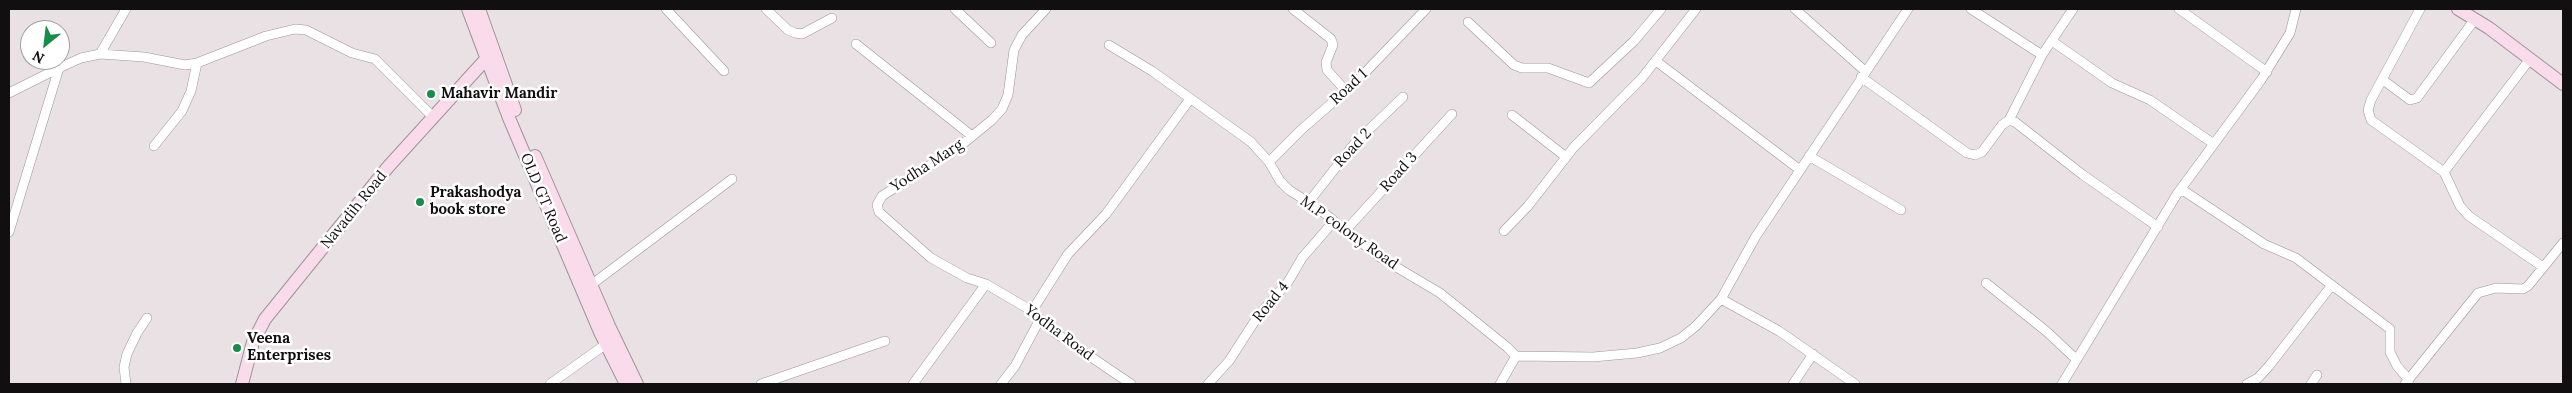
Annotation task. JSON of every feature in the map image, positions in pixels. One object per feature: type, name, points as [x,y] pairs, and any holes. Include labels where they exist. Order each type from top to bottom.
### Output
[{"type":"main road","name":"OLD GT Road","points":[[468,9],[637,384]]},
{"type":"main road","name":"OLD GT Road","points":[[479,9],[491,58],[606,344],[626,384]]},
{"type":"main road","points":[[2468,13],[2563,84]]},
{"type":"main road","name":"Navadih Road","points":[[242,384],[253,342],[265,319],[388,167],[491,58]]},
{"type":"street","points":[[100,54],[126,9]]},
{"type":"street","points":[[666,9],[724,71]]},
{"type":"street","points":[[766,9],[795,33],[802,34],[832,18]]},
{"type":"street","points":[[955,9],[991,42]]},
{"type":"street","name":"Yodha Marg","points":[[986,284],[967,278],[931,258],[879,212],[876,205],[882,196],[972,136],[1002,109],[1008,95],[1014,50],[1022,35],[1046,9]]},
{"type":"street","points":[[1293,9],[1331,39],[1334,45],[1326,62],[1327,70],[1346,91]]},
{"type":"street","name":"Road 1","points":[[1269,162],[1302,129],[1346,91],[1426,9]]},
{"type":"street","points":[[1468,22],[1514,65],[1522,68],[1548,68],[1589,83],[1634,40],[1661,9]]},
{"type":"street","points":[[1504,231],[1528,206],[1566,157],[1656,61],[1696,9]]},
{"type":"street","points":[[1795,9],[1863,74],[1968,154],[1975,155],[1982,152],[2002,125],[2009,120],[2042,56],[2073,9]]},
{"type":"street","points":[[1500,384],[1516,356],[1593,357],[1637,354],[1660,348],[1681,338],[1696,326],[1721,299],[1756,236],[1908,9]]},
{"type":"street","points":[[1971,9],[2042,56]]},
{"type":"street","points":[[2179,9],[2266,72]]},
{"type":"street","points":[[2062,384],[2181,189],[2266,72],[2290,32],[2296,9]]},
{"type":"street","points":[[2420,9],[2368,110],[2371,120],[2444,172],[2460,206],[2469,216],[2543,267]]},
{"type":"street","points":[[2383,80],[2410,100],[2417,98],[2468,13]]},
{"type":"street","points":[[70,63],[81,58],[100,54],[144,57],[185,65],[197,63],[266,36],[295,29],[306,30],[316,33],[352,52],[375,59],[433,118]]},
{"type":"street","points":[[2052,41],[2112,83],[2150,100],[2214,144]]},
{"type":"street","points":[[856,44],[972,136]]},
{"type":"street","name":"M.P colony Road","points":[[1109,44],[1152,71],[1251,142],[1269,162],[1280,181],[1380,258],[1440,293],[1516,356]]},
{"type":"street","points":[[2444,172],[2530,59]]},
{"type":"street","points":[[1656,61],[1800,170]]},
{"type":"street","points":[[154,146],[182,111],[191,90],[197,63]]},
{"type":"street","points":[[9,93],[55,70]]},
{"type":"street","points":[[9,232],[58,70]]},
{"type":"street","name":"Road 2","points":[[1308,203],[1355,143],[1403,97]]},
{"type":"street","points":[[1032,310],[1068,254],[1106,214],[1190,99]]},
{"type":"street","name":"Road 3","points":[[1346,230],[1452,114]]},
{"type":"street","points":[[1512,115],[1566,157]]},
{"type":"street","points":[[2009,120],[2158,227]]},
{"type":"street","points":[[1809,156],[1901,210]]},
{"type":"street","points":[[591,285],[732,179]]},
{"type":"street","points":[[2181,189],[2264,244],[2296,258],[2390,329],[2390,352],[2407,382],[2478,293],[2496,288],[2523,289],[2563,243]]},
{"type":"street","name":"Road 4","points":[[1208,384],[1243,342],[1258,316],[1288,282],[1302,258],[1334,221]]},
{"type":"street","points":[[1986,283],[2046,331],[2076,359]]},
{"type":"street","points":[[912,384],[986,284]]},
{"type":"street","name":"Yodha Road","points":[[986,284],[1032,310],[1040,319],[1072,344],[1131,384]]},
{"type":"street","points":[[2247,384],[2258,378],[2269,366],[2332,285]]},
{"type":"street","points":[[1721,299],[1778,330],[1855,384]]},
{"type":"street","points":[[126,384],[124,366],[127,354],[147,318]]},
{"type":"street","points":[[1001,384],[1014,366],[1040,319]]},
{"type":"street","points":[[761,384],[885,341]]},
{"type":"street","points":[[550,384],[606,344]]},
{"type":"street","points":[[1793,384],[1813,354]]},
{"type":"street","points":[[2311,384],[2317,375]]},
{"type":"place","name":"Mahavir Mandir","points":[[431,94]]},
{"type":"place","name":"Prakashodya book store","points":[[420,202]]},
{"type":"place","name":"Veena Enterprises","points":[[237,348]]}]
